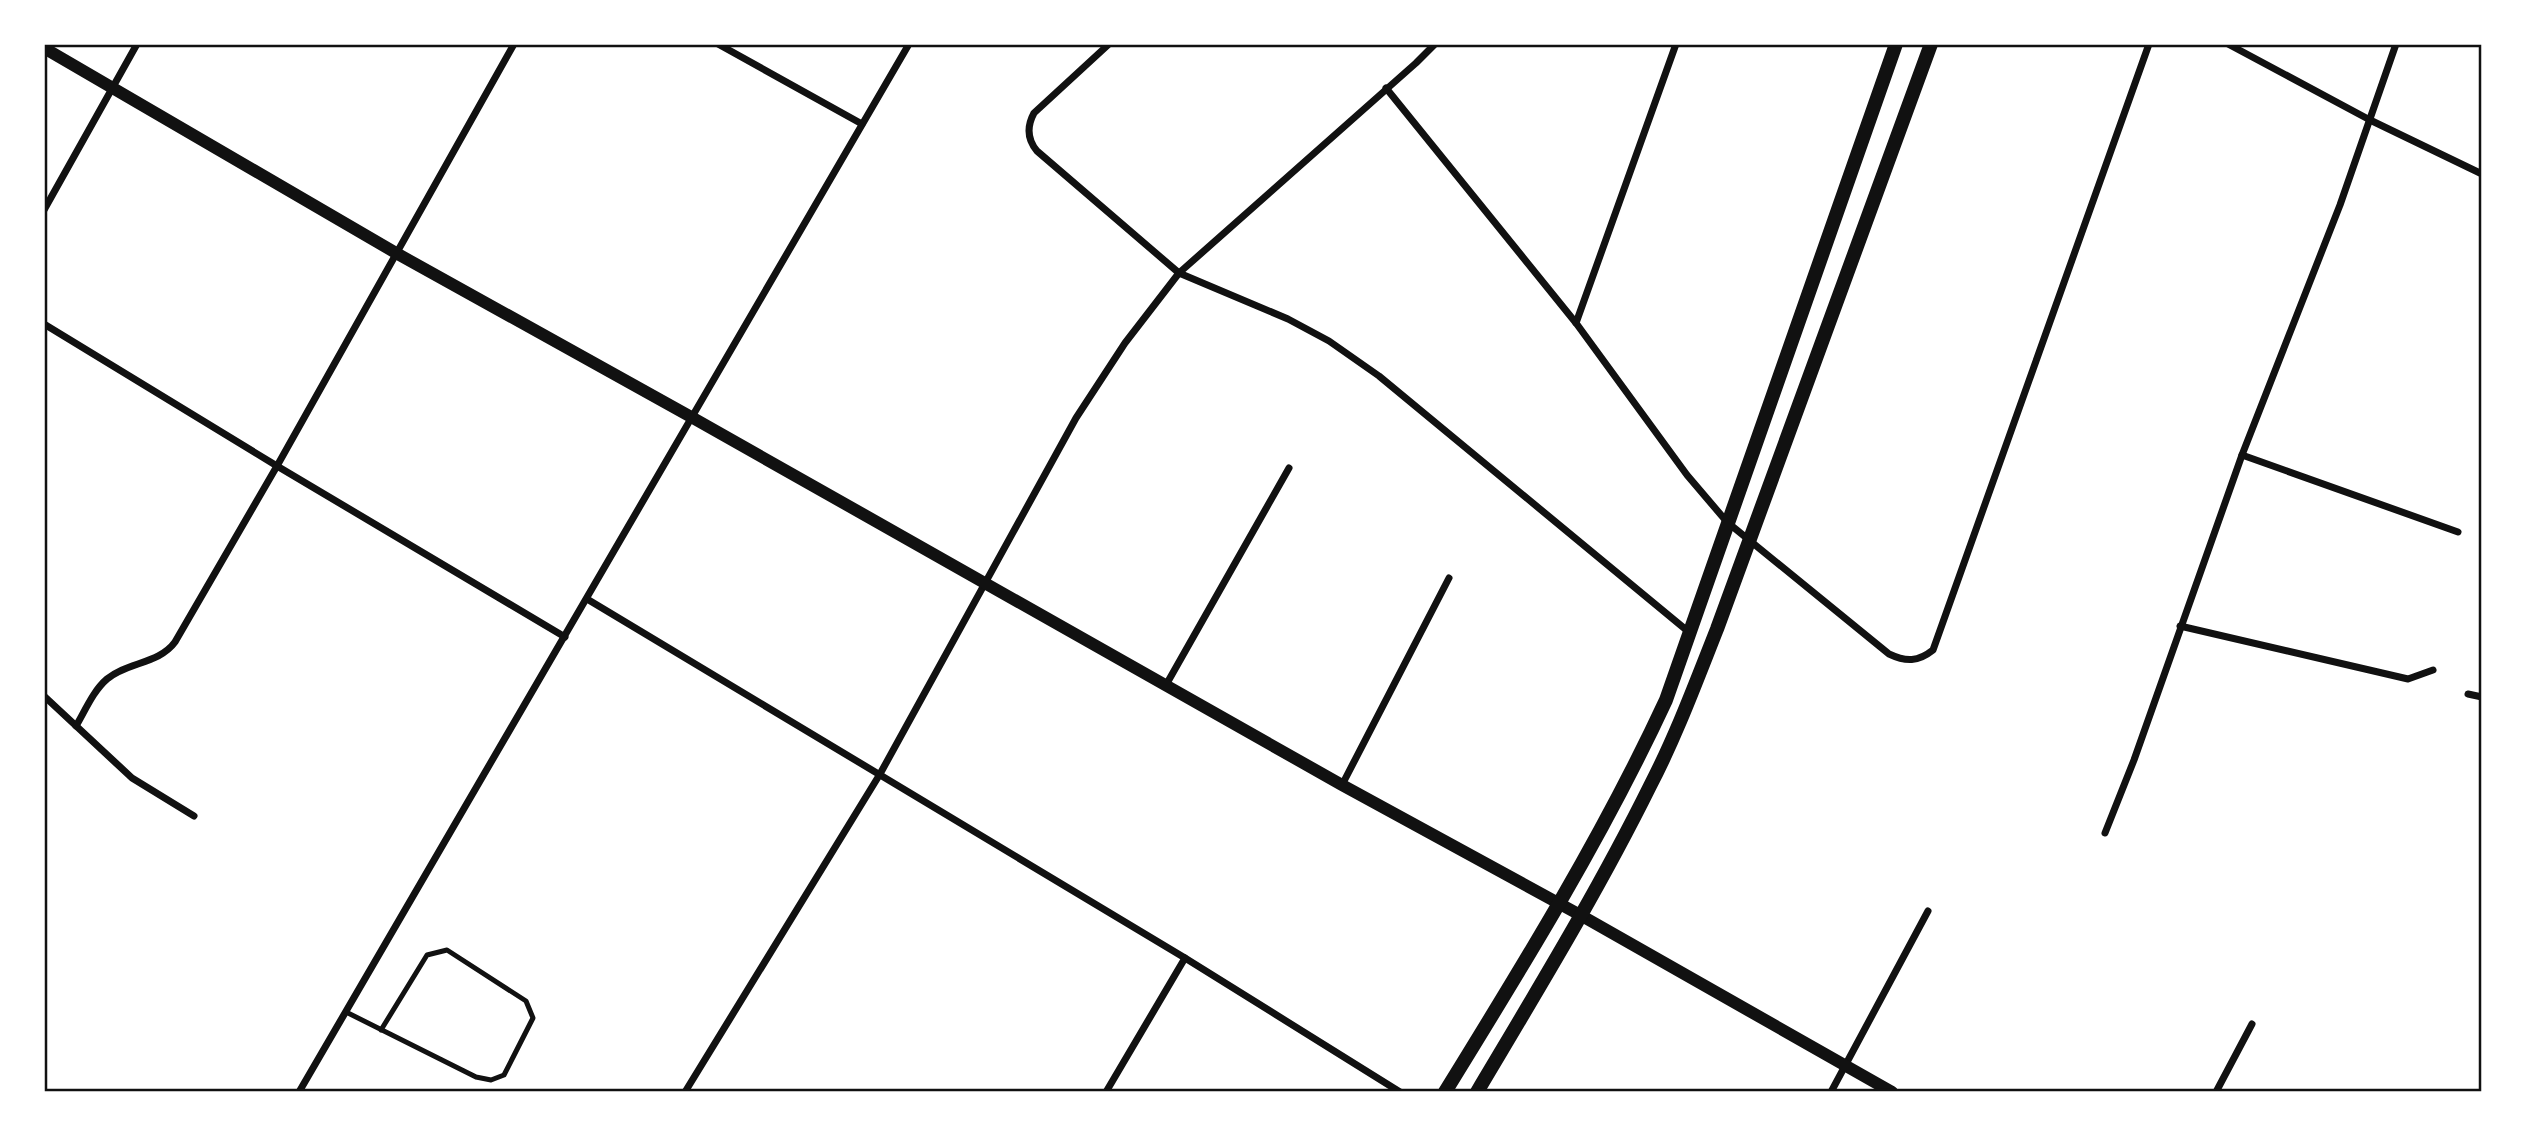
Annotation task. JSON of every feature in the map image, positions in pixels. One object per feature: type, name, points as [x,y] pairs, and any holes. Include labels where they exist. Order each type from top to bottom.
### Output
[{"type":"main road","points":[[1445,1092],[1559,904],[1636,765],[1666,699],[1896,44]]},
{"type":"main road","points":[[1477,1092],[1582,916],[1651,785],[1680,721],[1717,629],[1931,44]]},
{"type":"street","points":[[44,210],[137,44]]},
{"type":"street","points":[[76,726],[106,680],[124,669],[164,654],[171,648],[277,466],[514,44]]},
{"type":"street","points":[[718,44],[862,124]]},
{"type":"street","points":[[299,1092],[909,44]]},
{"type":"street","points":[[1109,44],[1034,113],[1029,122],[1032,145],[1179,273],[1288,319],[1329,341],[1379,376],[1690,633]]},
{"type":"street","points":[[685,1092],[880,774],[1076,418],[1125,343],[1179,273],[1435,44]]},
{"type":"street","points":[[1576,323],[1676,44]]},
{"type":"street","points":[[1386,88],[1576,323],[1688,475],[1727,522],[1889,653],[1912,661],[1923,658],[1933,650],[2149,44]]},
{"type":"street","points":[[2228,44],[2242,47],[2370,120],[2482,174]]},
{"type":"street","points":[[2105,833],[2134,760],[2242,456],[2340,205],[2396,44]]},
{"type":"street","points":[[44,48],[396,253],[1892,1092]]},
{"type":"street","points":[[44,324],[565,637]]},
{"type":"street","points":[[2242,456],[2458,532]]},
{"type":"street","points":[[1166,685],[1289,468]]},
{"type":"street","points":[[1342,785],[1449,578]]},
{"type":"street","points":[[587,599],[1185,958],[1400,1092]]},
{"type":"street","points":[[2180,626],[2408,679],[2434,670]]},
{"type":"street","points":[[2468,694],[2482,697]]},
{"type":"street","points":[[44,696],[132,778],[194,816]]},
{"type":"street","points":[[1831,1092],[1928,911]]},
{"type":"street","points":[[1106,1092],[1185,958]]},
{"type":"street","points":[[2216,1092],[2252,1024]]},
{"type":"lane","points":[[346,1012],[381,1030],[476,1077],[491,1080],[504,1075],[533,1018],[526,1001],[447,950],[428,955],[381,1030]]}]
